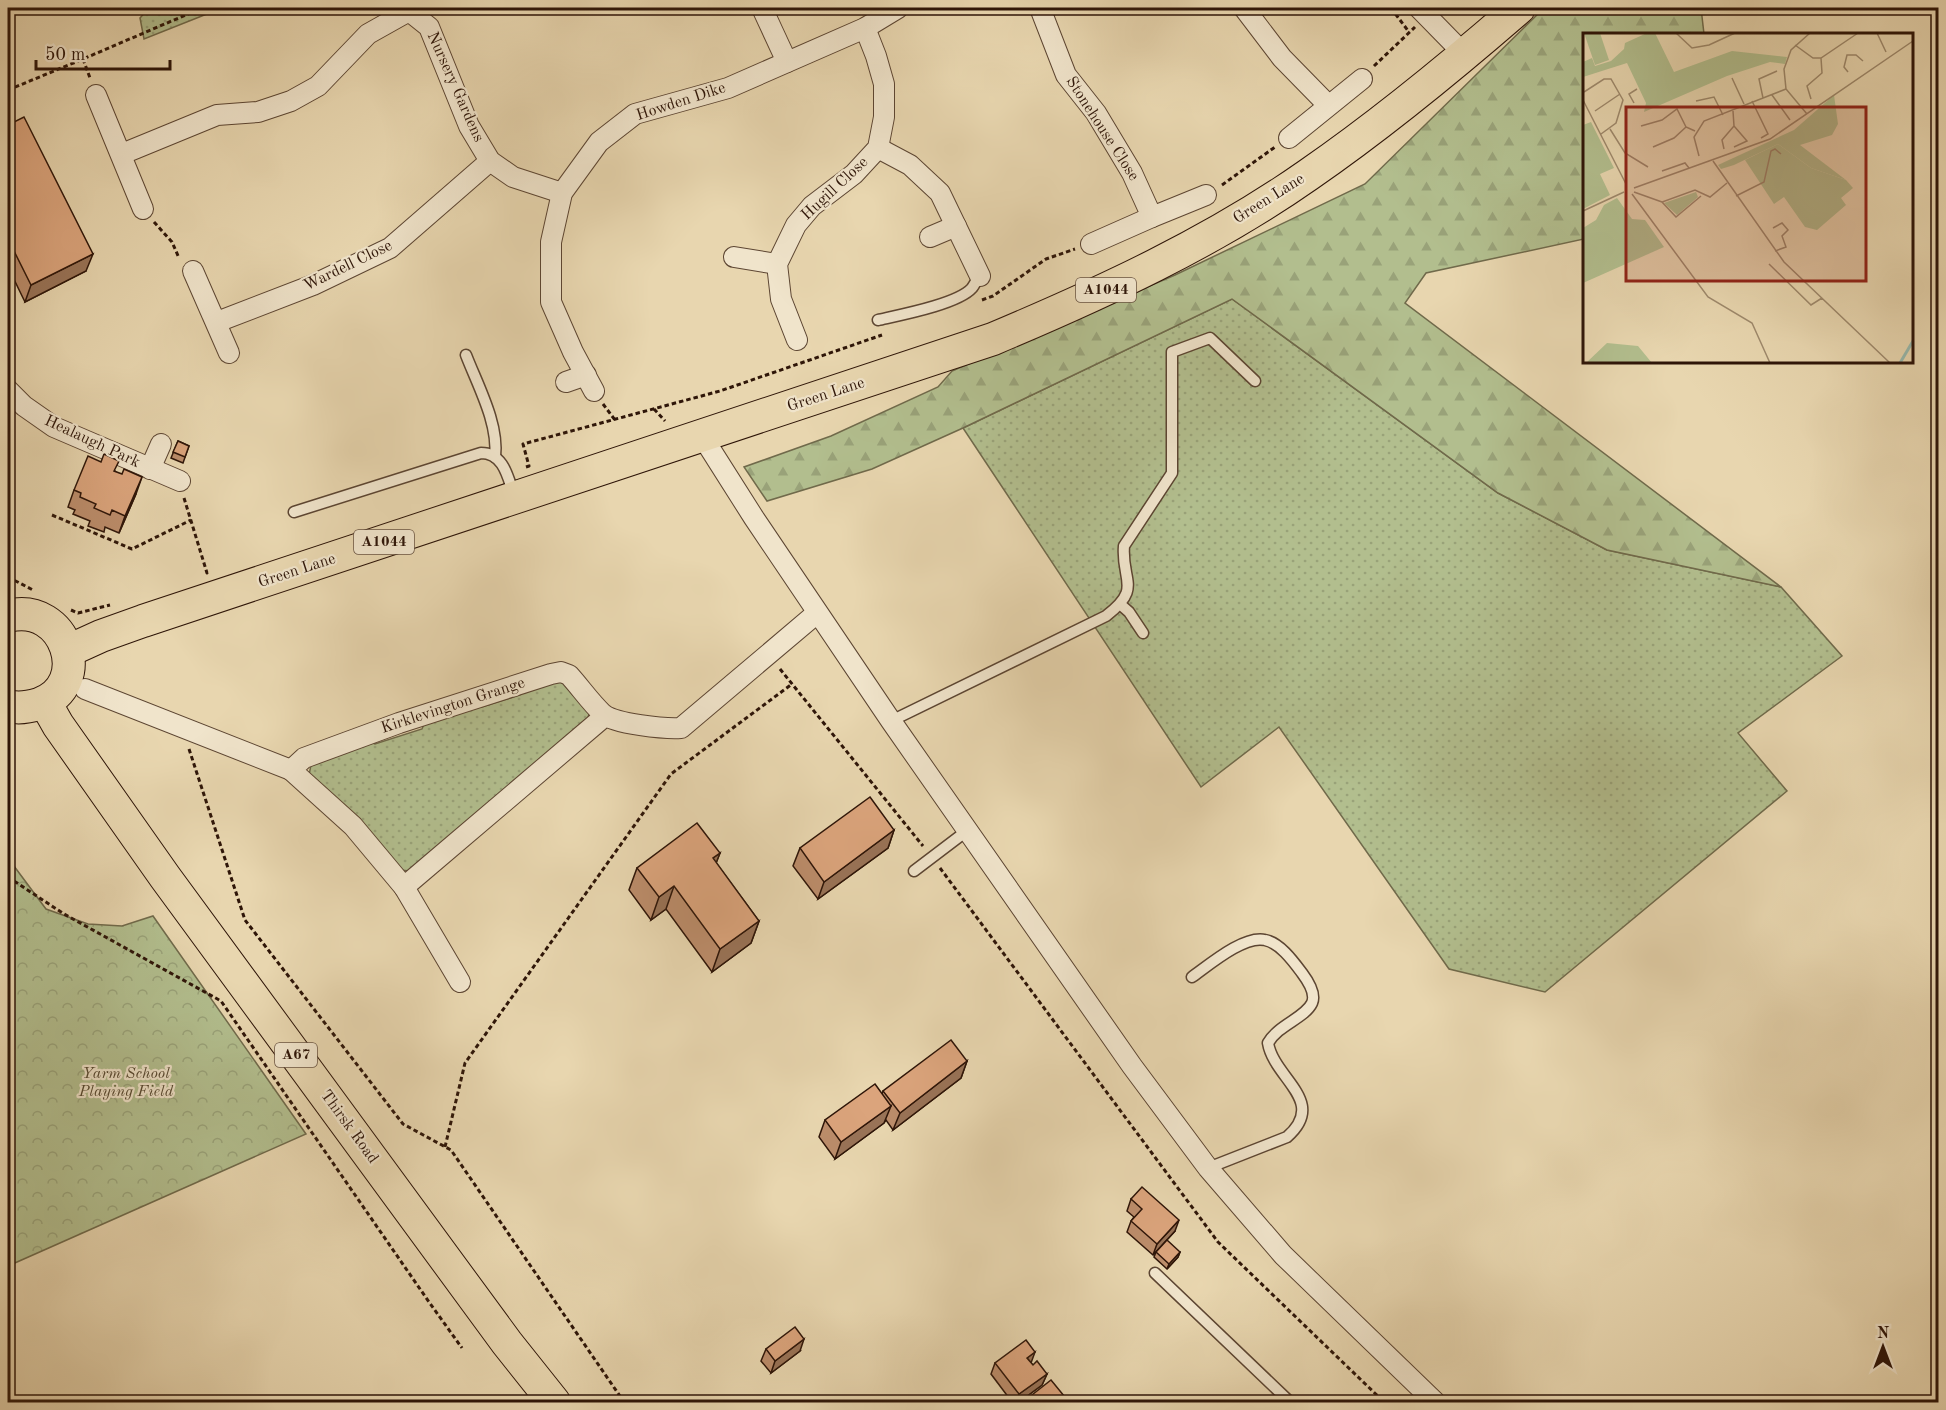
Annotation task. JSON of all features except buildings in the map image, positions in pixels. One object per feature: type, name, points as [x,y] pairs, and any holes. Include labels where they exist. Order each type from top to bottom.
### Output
[{"type":"main road","name":"Green Lane","points":[[68,651],[101,636],[511,486],[702,436],[993,339],[1079,303],[1168,259],[1239,219],[1307,176],[1382,121],[1465,55],[1519,8]]},
{"type":"main road","points":[[8,616],[35,615],[50,623],[62,636],[68,651],[69,662],[63,682],[56,693],[45,702],[28,708],[8,706]]},
{"type":"main road","name":"Thirsk Road","points":[[45,702],[58,725],[165,877],[497,1330],[554,1402]]},
{"type":"street","points":[[762,8],[787,62]]},
{"type":"street","name":"Howden Dike","points":[[566,382],[590,383],[551,302],[551,242],[562,193],[599,142],[635,114],[728,88],[865,28],[898,8]]},
{"type":"street","name":"Stonehouse Close","points":[[1040,8],[1066,75],[1095,113],[1132,173],[1152,216]]},
{"type":"street","points":[[1244,8],[1282,58],[1328,105]]},
{"type":"street","name":"Nursery Gardens","points":[[122,154],[217,116],[258,112],[291,102],[318,86],[368,34],[409,9],[429,27],[469,126],[490,161],[513,177],[562,193]]},
{"type":"street","points":[[1422,11],[1465,55]]},
{"type":"street","name":"Hugill Close","points":[[777,264],[796,225],[812,206],[854,174],[878,148],[884,117],[884,84],[865,28]]},
{"type":"street","points":[[1289,138],[1362,79]]},
{"type":"street","points":[[96,95],[143,209]]},
{"type":"street","name":"Hugill Close","points":[[878,148],[910,165],[940,193],[980,276]]},
{"type":"street","name":"Wardell Close","points":[[217,322],[313,285],[390,248],[490,161]]},
{"type":"street","points":[[1091,244],[1152,216],[1206,195]]},
{"type":"street","points":[[930,237],[956,226]]},
{"type":"street","points":[[734,257],[777,264],[781,299],[797,340]]},
{"type":"street","points":[[193,271],[229,353]]},
{"type":"street","name":"Healaugh Park","points":[[8,390],[24,406],[54,427],[180,482]]},
{"type":"street","points":[[702,436],[754,518],[891,721],[1132,1066],[1208,1168],[1283,1255],[1435,1402]]},
{"type":"street","name":"Healaugh Park","points":[[150,469],[161,444]]},
{"type":"street","points":[[404,887],[605,716],[648,727],[681,728],[817,613]]},
{"type":"street","name":"Kirklevington Grange","points":[[291,771],[304,758],[399,723],[561,672],[569,675],[605,716]]},
{"type":"street","points":[[85,689],[291,771],[353,826],[404,887],[460,982]]},
{"type":"lane","points":[[878,320],[962,296],[972,288],[980,276]]},
{"type":"lane","points":[[891,721],[1106,616],[1121,605],[1127,592],[1128,580],[1124,546],[1172,473],[1172,351],[1210,338],[1255,381]]},
{"type":"lane","points":[[466,355],[492,421],[497,446],[495,457]]},
{"type":"lane","points":[[294,512],[474,455],[487,453],[500,461],[511,486]]},
{"type":"lane","points":[[1121,605],[1129,612],[1143,633]]},
{"type":"lane","points":[[914,871],[968,830]]},
{"type":"lane","points":[[1192,977],[1252,939],[1266,940],[1283,950],[1299,969],[1307,980],[1314,997],[1311,1005],[1273,1034],[1268,1043],[1270,1055],[1292,1084],[1301,1102],[1303,1117],[1297,1128],[1287,1137],[1208,1168]]},
{"type":"lane","points":[[1155,1274],[1290,1402]]},
{"type":"path","points":[[8,90],[202,8]]},
{"type":"path","points":[[1391,8],[1409,32]]},
{"type":"path","points":[[1362,79],[1409,32],[1422,11]]},
{"type":"path","points":[[1206,195],[1289,138]]},
{"type":"path","points":[[143,209],[172,242],[184,269],[193,271]]},
{"type":"path","points":[[982,300],[993,296],[1046,259],[1091,244]]},
{"type":"path","points":[[511,486],[529,466],[523,444],[720,391],[882,335]]},
{"type":"path","points":[[180,482],[207,573],[218,569]]},
{"type":"path","points":[[52,515],[132,549],[191,520]]},
{"type":"path","points":[[8,577],[38,593]]},
{"type":"path","points":[[68,608],[78,614],[110,605]]},
{"type":"path","points":[[769,655],[932,857],[1218,1242],[1384,1402]]},
{"type":"path","points":[[445,1147],[465,1063],[671,774],[792,684]]},
{"type":"path","points":[[182,727],[244,920],[403,1125],[451,1150],[624,1402]]},
{"type":"path","points":[[8,877],[64,914],[221,1001],[462,1348]]},
{"type":"green space","points":[[149,8],[222,8],[144,39],[140,18]]},
{"type":"green space","points":[[1544,8],[1701,8],[1704,33],[1583,33],[1583,239],[1426,273],[1405,303],[1781,587],[1607,550],[1498,493],[1232,299],[872,469],[767,501],[744,467],[831,436],[938,387],[952,371],[1175,275],[1365,184]]},
{"type":"green space","points":[[1232,299],[1498,493],[1607,550],[1781,587],[1842,656],[1738,733],[1787,791],[1545,992],[1449,969],[1279,727],[1201,787],[963,428]]},
{"type":"green space","points":[[560,680],[589,713],[588,719],[410,871],[400,870],[309,775],[311,765],[368,741],[375,744],[422,729],[425,722],[476,704],[482,707],[520,695],[523,689]]},
{"type":"green space","name":"Yarm School Playing Field","points":[[8,858],[46,909],[88,924],[122,926],[153,916],[306,1134],[8,1266]]}]
